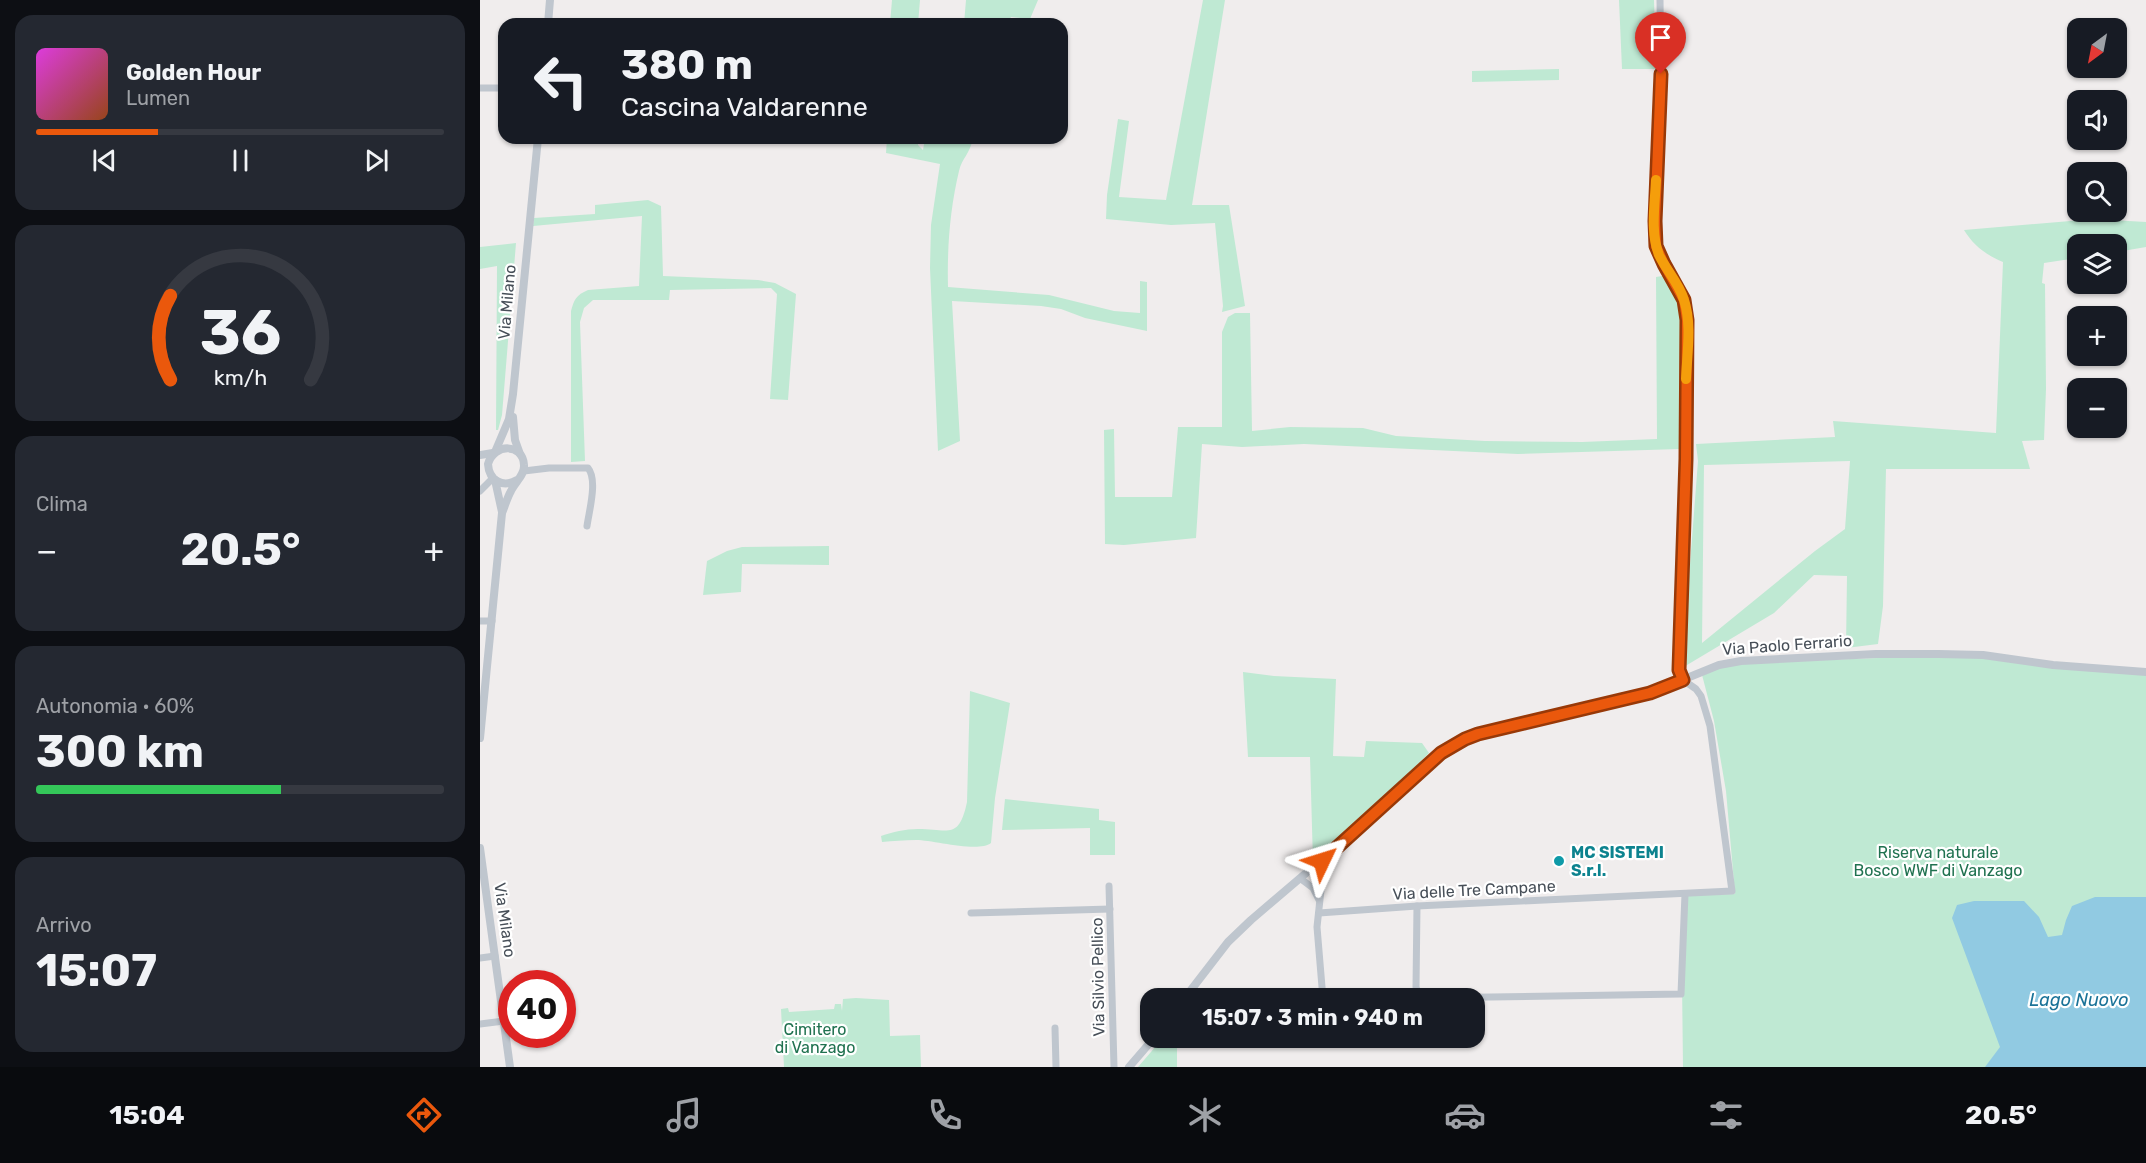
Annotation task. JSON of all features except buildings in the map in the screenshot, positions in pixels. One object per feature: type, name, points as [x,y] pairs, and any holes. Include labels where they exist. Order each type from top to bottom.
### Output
[{"type":"street","points":[[548,18],[550,0]]},
{"type":"street","points":[[1659,0],[1661,74],[1656,246],[1684,300],[1687,320],[1686,459],[1679,670],[1683,680]]},
{"type":"street","points":[[480,88],[498,88]]},
{"type":"street","name":"Via Milano","points":[[494,453],[504,435],[513,394],[537,144]]},
{"type":"street","name":"Via Milano","points":[[513,394],[513,426],[520,454]]},
{"type":"street","points":[[480,455],[510,448],[520,454],[524,465],[524,471],[517,480],[502,513],[480,738]]},
{"type":"street","points":[[494,453],[488,464],[502,513]]},
{"type":"street","points":[[480,467],[493,478],[506,484],[517,480]]},
{"type":"street","points":[[524,471],[549,468],[588,468],[592,475],[592,496],[587,526]]},
{"type":"street","points":[[480,492],[493,478]]},
{"type":"street","points":[[480,621],[492,621]]},
{"type":"street","name":"Via Paolo Ferrario","points":[[1192,988],[1228,942],[1386,805],[1441,753],[1478,734],[1650,693],[1719,664],[1742,661],[1876,654],[1983,656],[2053,665],[2146,672]]},
{"type":"street","name":"Via delle Tre Campane","points":[[1319,913],[1417,906],[1731,892],[1710,726],[1701,696],[1696,689],[1683,680]]},
{"type":"street","name":"Via Milano","points":[[480,850],[498,977]]},
{"type":"street","points":[[1315,867],[1320,884],[1317,927],[1322,988]]},
{"type":"street","points":[[1301,879],[1313,888],[1319,900]]},
{"type":"street","name":"Via Silvio Pellico","points":[[1109,886],[1114,1067]]},
{"type":"street","points":[[1417,906],[1416,987],[1422,998],[1681,994],[1685,894]]},
{"type":"street","points":[[971,913],[1110,909]]},
{"type":"street","points":[[480,958],[495,956]]},
{"type":"street","points":[[480,1024],[498,1021]]},
{"type":"street","points":[[1055,1028],[1056,1067]]},
{"type":"street","name":"Via Milano","points":[[508,1048],[510,1067]]},
{"type":"street","points":[[1131,1065],[1145,1048]]},
{"type":"green space","points":[[892,0],[920,0],[918,18],[890,18]]},
{"type":"green space","points":[[966,0],[1038,0],[1030,18],[964,18]]},
{"type":"green space","points":[[1203,0],[1225,0],[1192,205],[1229,205],[1245,306],[1222,312],[1215,223],[1171,225],[1106,219],[1107,195],[1118,119],[1129,121],[1119,197],[1166,200]]},
{"type":"green space","points":[[1619,0],[1654,0],[1656,69],[1622,69]]},
{"type":"green space","points":[[1559,69],[1559,80],[1472,82],[1472,71]]},
{"type":"green space","points":[[887,144],[918,144],[923,150],[924,144],[971,144],[960,167],[953,200],[948,287],[1049,295],[1114,311],[1140,313],[1140,281],[1147,282],[1147,331],[1085,318],[1061,309],[952,301],[960,441],[938,451],[930,268],[931,225],[940,164],[886,153]]},
{"type":"green space","points":[[648,200],[661,206],[663,276],[758,280],[775,283],[796,294],[788,400],[770,399],[777,294],[771,288],[670,290],[669,300],[593,300],[584,308],[580,322],[585,461],[571,462],[572,307],[578,296],[588,290],[639,286],[642,216],[533,226],[534,218],[595,214],[595,205]]},
{"type":"green space","points":[[2067,221],[2146,222],[2146,247],[2127,250],[2127,234],[2067,234],[2067,260],[2044,263],[2042,283],[2045,284],[2046,389],[2044,440],[2022,441],[2030,469],[1886,469],[1883,606],[1878,644],[1846,648],[1847,576],[1814,575],[1774,613],[1682,668],[1698,461],[1696,444],[1835,437],[1833,421],[1996,433],[2003,262],[1980,249],[1964,230]],"holes":[[[1850,461],[1845,529],[1702,643],[1704,465]]]},
{"type":"green space","points":[[516,243],[502,415],[498,430],[496,430],[497,266],[480,269],[480,247]]},
{"type":"green space","points":[[1668,275],[1680,301],[1680,449],[1518,454],[1304,444],[1242,447],[1202,444],[1196,538],[1124,545],[1105,544],[1104,430],[1114,429],[1115,497],[1172,497],[1178,427],[1222,427],[1222,332],[1228,317],[1235,313],[1250,313],[1252,431],[1290,427],[1363,428],[1396,436],[1485,441],[1582,442],[1657,439],[1656,277]]},
{"type":"green space","points":[[829,546],[829,565],[742,564],[741,592],[703,595],[707,561],[727,551],[742,547]]},
{"type":"green space","name":"Riserva naturale Bosco WWF di Vanzago","points":[[1957,655],[2146,670],[2146,1067],[1683,1067],[1682,980],[1686,895],[1735,894],[1726,791],[1714,721],[1701,671],[1718,664]]},
{"type":"green space","points":[[1243,672],[1336,679],[1333,756],[1364,757],[1366,741],[1422,743],[1429,753],[1374,809],[1313,862],[1310,757],[1248,757]]},
{"type":"green space","points":[[970,691],[1010,703],[995,798],[991,843],[976,847],[916,840],[882,842],[881,836],[895,832],[913,829],[951,830],[960,822],[967,802]]},
{"type":"green space","points":[[1005,799],[1099,809],[1099,820],[1115,822],[1115,855],[1090,855],[1090,828],[1002,830]]},
{"type":"green space","name":"Cimitero di Vanzago","points":[[843,999],[889,1000],[890,1036],[920,1035],[921,1067],[784,1067],[781,1009],[788,1008],[789,1012],[834,1009],[835,1004],[841,1004],[842,1011]]},
{"type":"green space","points":[[1154,1048],[1177,1048],[1177,1067],[1138,1067]]},
{"type":"water","name":"Lago Nuovo","points":[[2095,897],[2146,897],[2146,1067],[1985,1067],[2000,1047],[1952,918],[1957,905],[1974,901],[2024,901],[2039,917],[2048,937],[2062,935],[2072,906]]},
{"type":"slow traffic","points":[[1656,180],[1656,246],[1684,300],[1687,320],[1686,379]]},
{"type":"place","name":"MC SISTEMI S.r.l.","points":[[1559,861]]},
{"type":"route","points":[[1322,861],[1441,753],[1465,739],[1650,693],[1683,680],[1679,670],[1683,495],[1686,459],[1687,320],[1684,300],[1678,285],[1664,264],[1656,246],[1661,74]]}]
